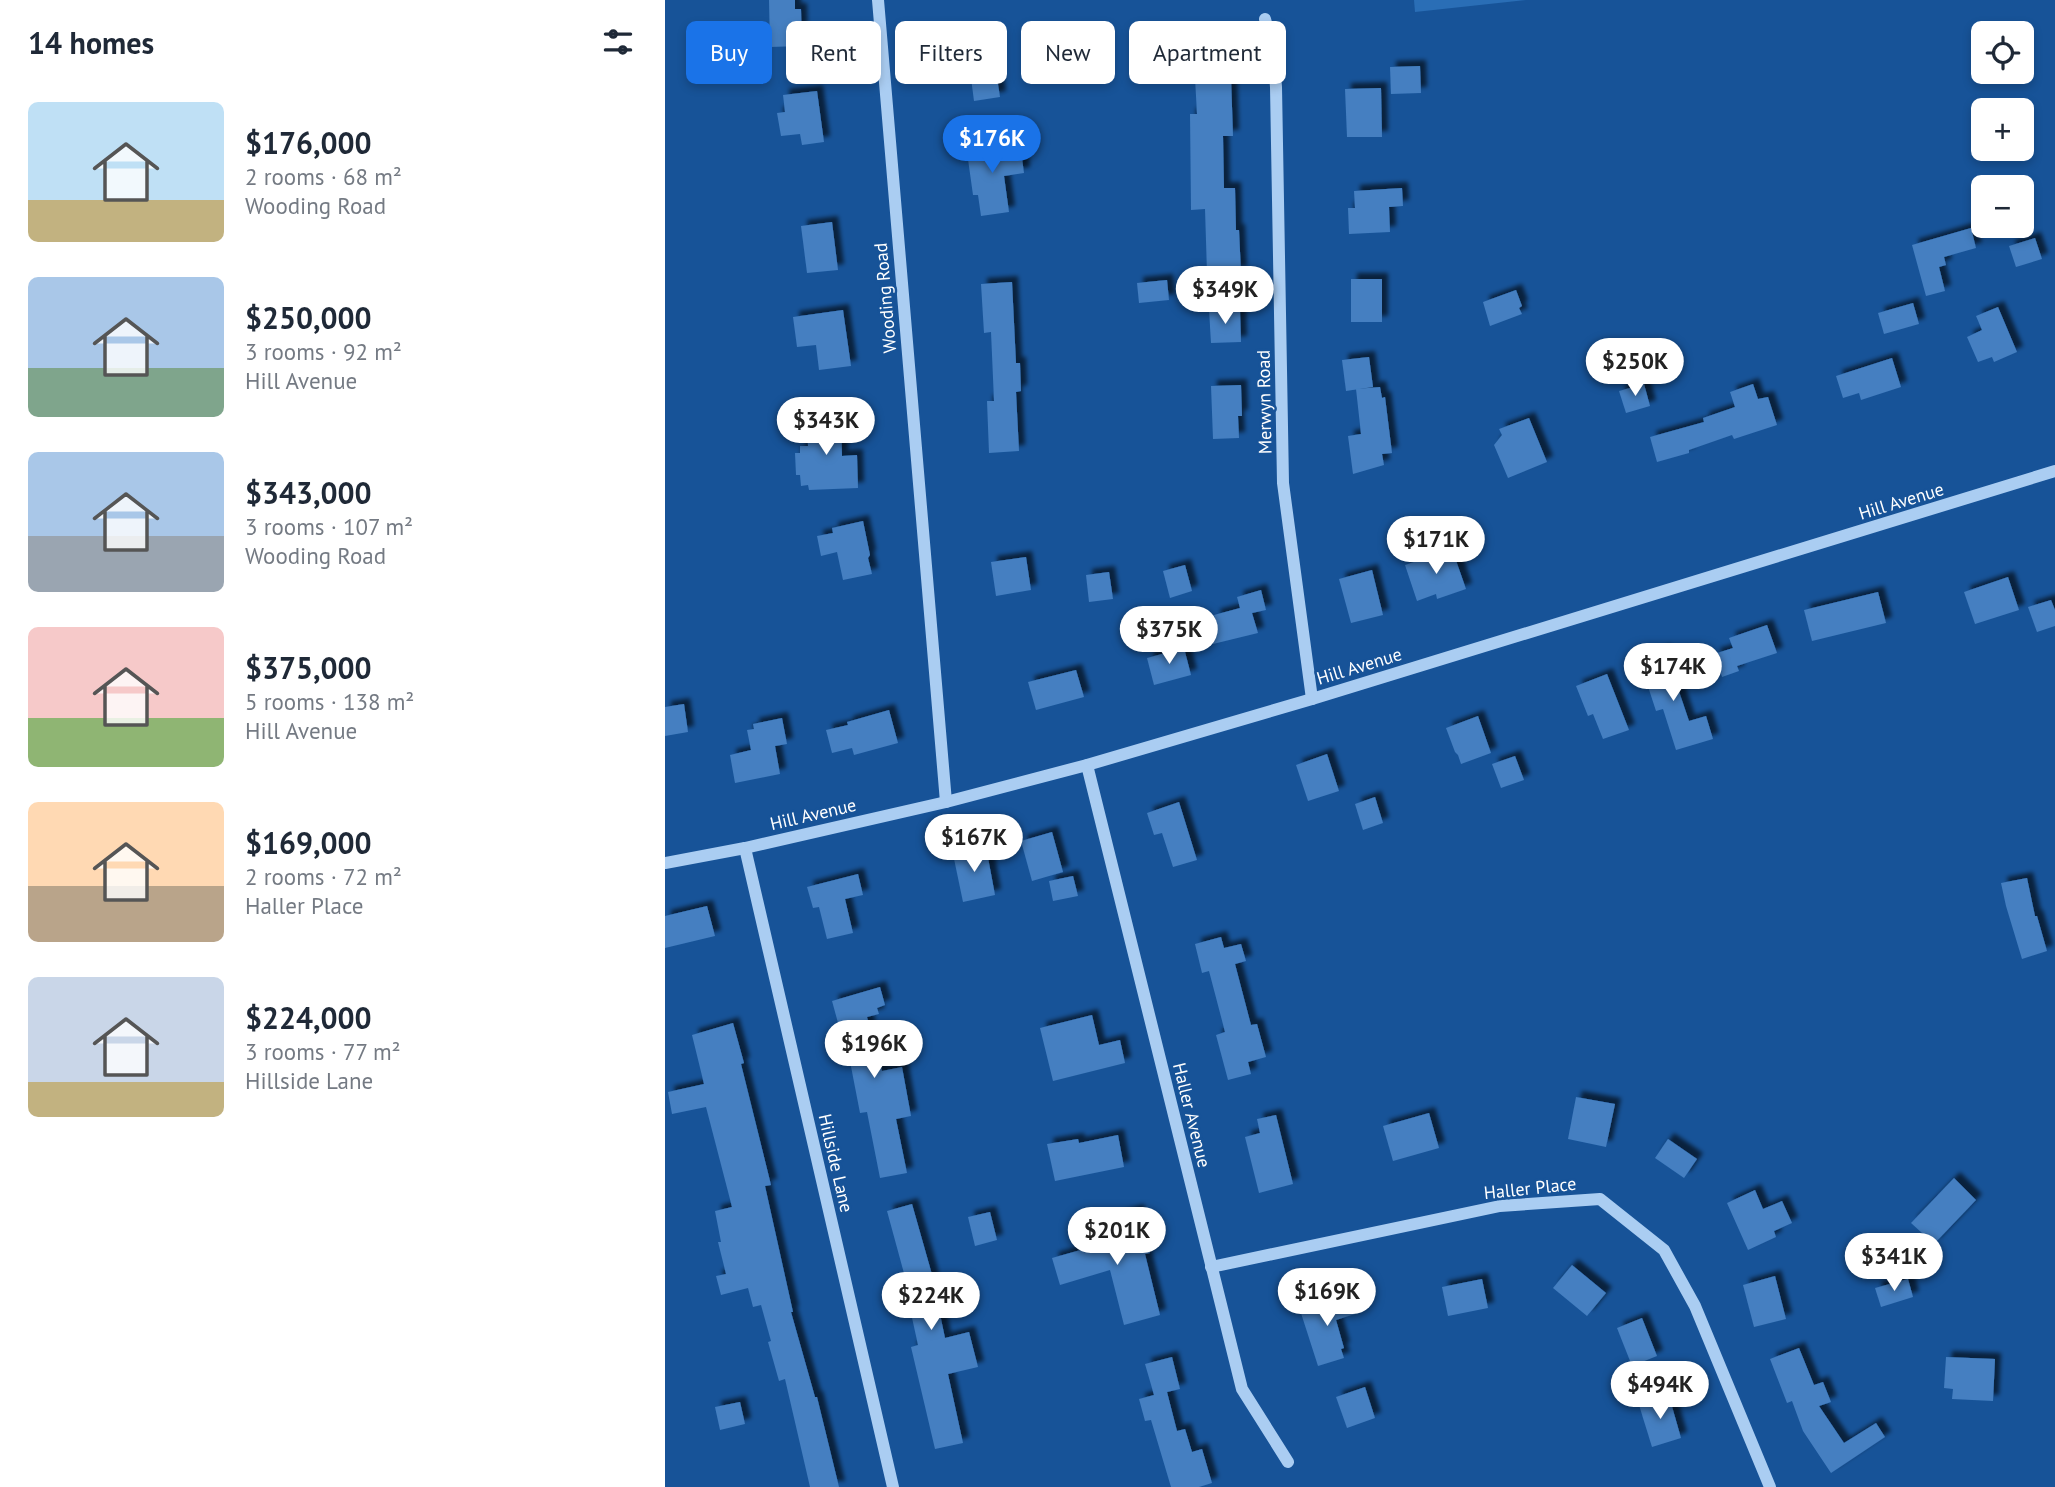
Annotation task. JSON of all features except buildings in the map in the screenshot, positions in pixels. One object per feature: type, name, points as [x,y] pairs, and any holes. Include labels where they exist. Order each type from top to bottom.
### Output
[{"type":"street","name":"Wooding Road","points":[[878,0],[946,802]]},
{"type":"street","name":"Merwyn Road","points":[[1265,19],[1273,49],[1276,87],[1283,482],[1312,699]]},
{"type":"street","name":"Hill Avenue","points":[[665,863],[745,848],[946,802],[1087,765],[1312,699],[2055,471]]},
{"type":"street","name":"Haller Avenue","points":[[1087,765],[1242,1389],[1288,1462]]},
{"type":"street","name":"Hillside Lane","points":[[745,848],[893,1487]]},
{"type":"street","name":"Haller Place","points":[[1211,1266],[1500,1206],[1600,1199],[1664,1250],[1695,1306],[1770,1487]]},
{"type":"shaded area","points":[[1414,0],[1526,0],[1415,12]]}]
